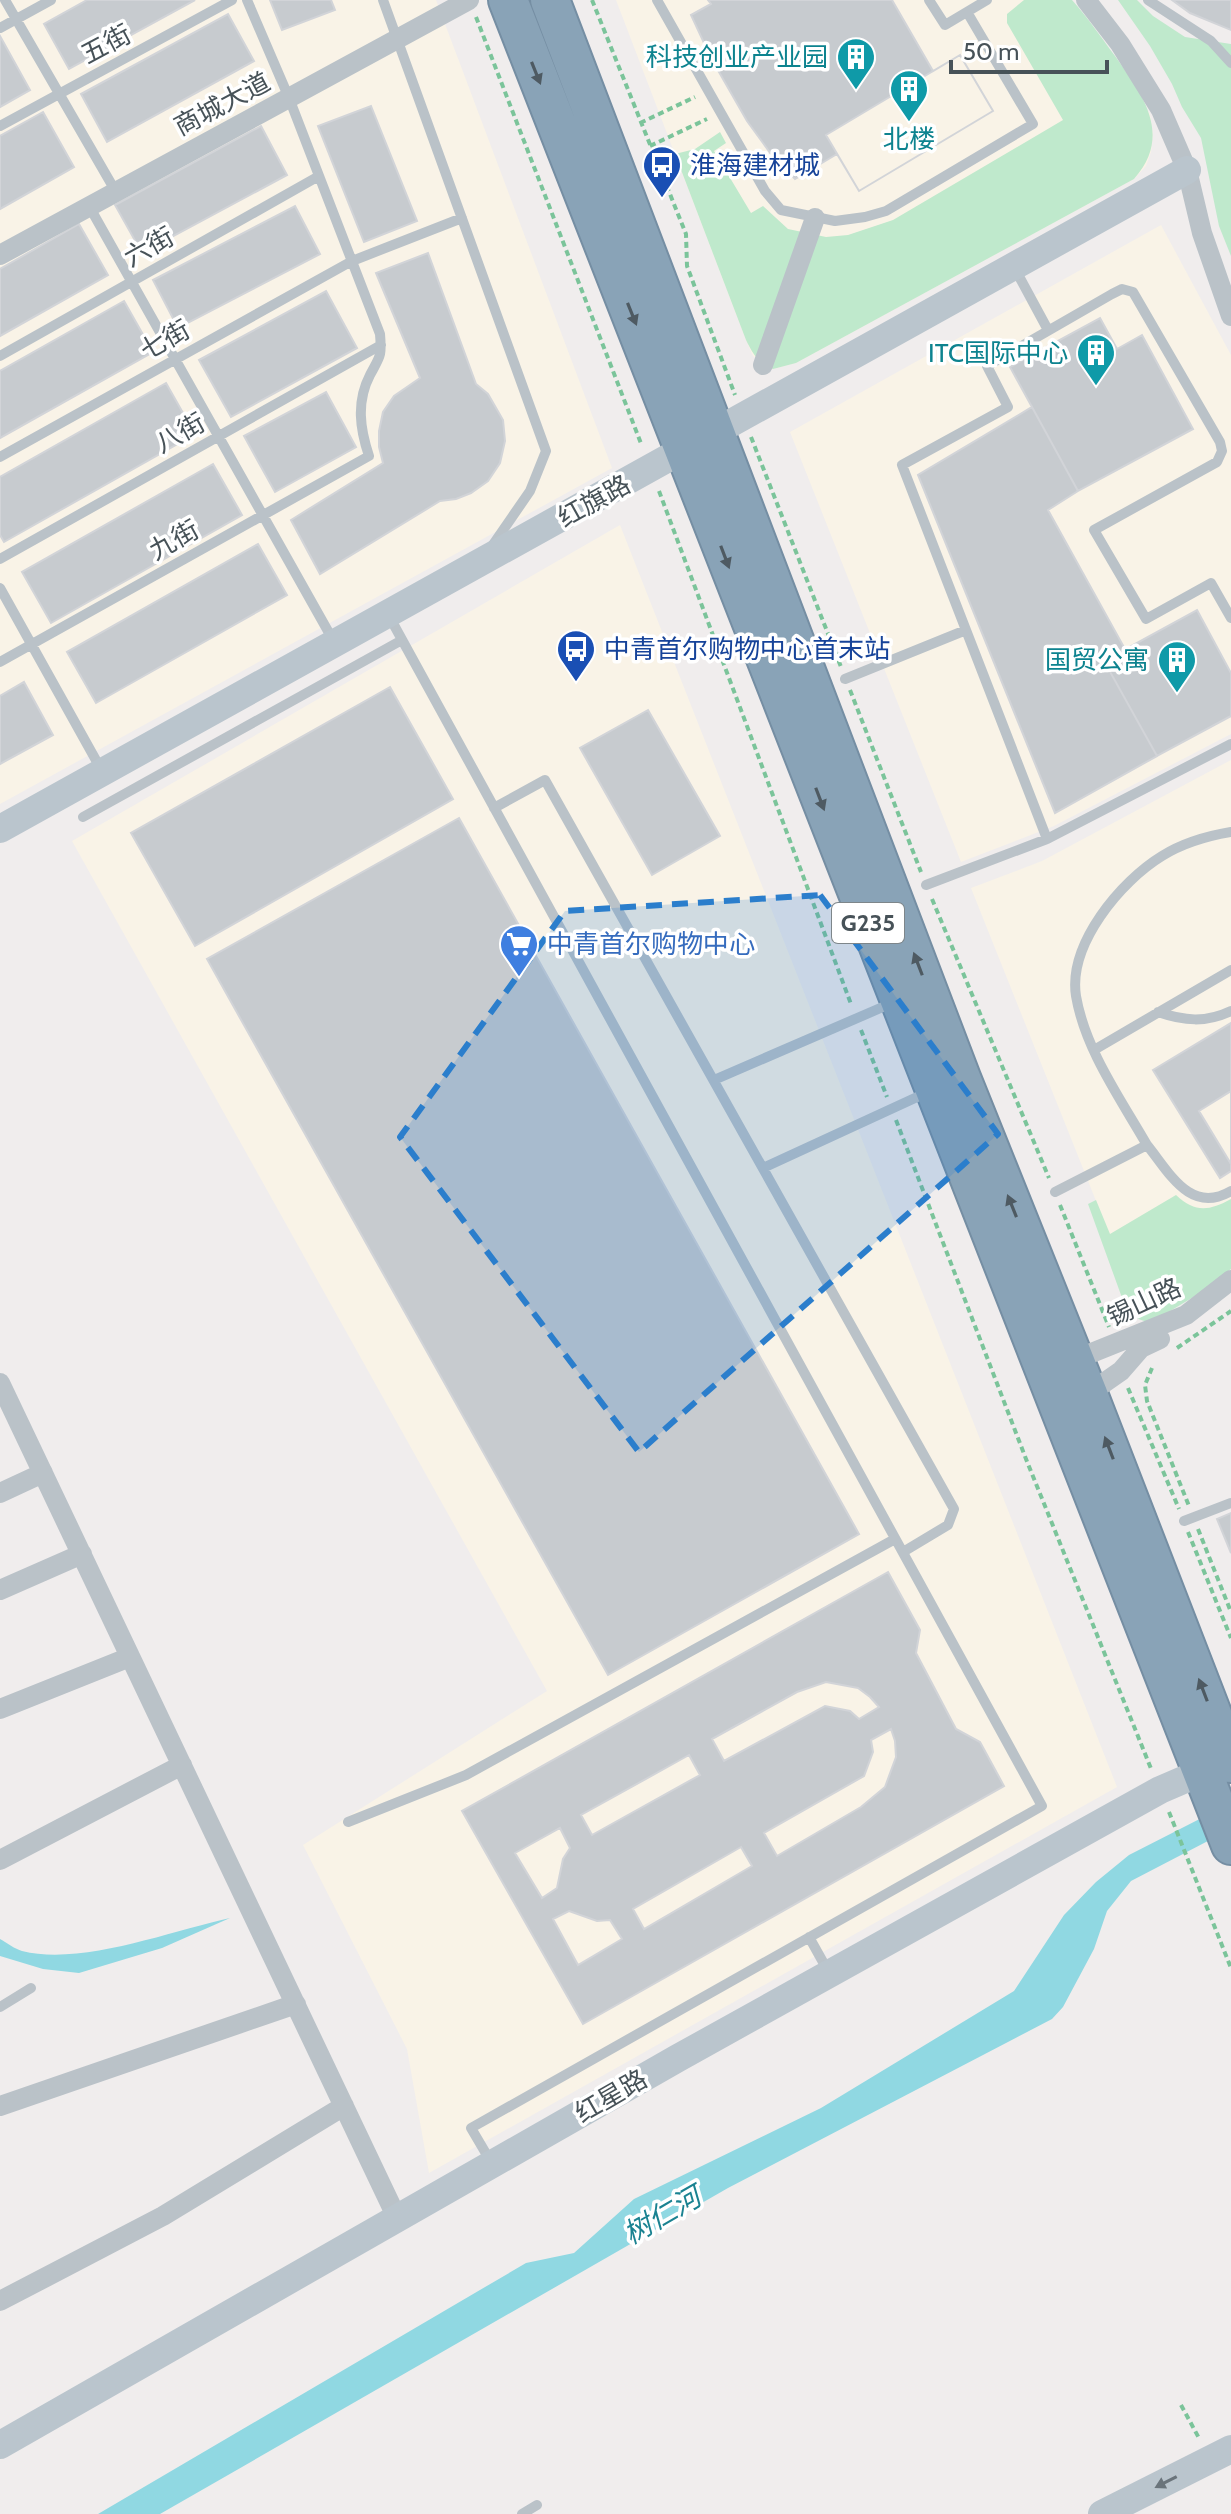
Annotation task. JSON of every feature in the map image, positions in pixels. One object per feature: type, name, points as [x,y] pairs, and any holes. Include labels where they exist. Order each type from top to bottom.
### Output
[{"type":"highway","name":"G235","points":[[550,0],[715,434],[947,1084],[1221,1765]]},
{"type":"highway","name":"G235","points":[[484,4],[715,434],[899,1000],[947,1084],[1081,1377],[1221,1765],[1231,1845]]},
{"type":"street","points":[[1086,0],[1120,44],[1161,110],[1187,170],[1202,233],[1231,316]]},
{"type":"street","name":"商城大道","points":[[0,255],[397,39],[484,4]]},
{"type":"street","name":"红旗路","points":[[0,829],[1187,170]]},
{"type":"street","points":[[763,365],[815,218]]},
{"type":"street","name":"锡山路","points":[[1081,1377],[1116,1345],[1186,1315],[1231,1280]]},
{"type":"street","name":"锡山路","points":[[1081,1377],[1121,1371],[1141,1348],[1189,1325],[1231,1294]]},
{"type":"street","points":[[0,1383],[397,2218]]},
{"type":"street","points":[[0,1493],[43,1473]]},
{"type":"street","points":[[0,1590],[82,1554]]},
{"type":"street","points":[[0,1709],[130,1657]]},
{"type":"street","points":[[0,1860],[182,1765]]},
{"type":"street","name":"红星路","points":[[0,2445],[492,2164],[1160,1790],[1221,1765]]},
{"type":"street","points":[[0,2106],[296,2004]]},
{"type":"street","points":[[0,2301],[163,2216],[344,2106]]},
{"type":"street","points":[[1102,2514],[1221,2455]]},
{"type":"lane","points":[[5,0],[116,192]]},
{"type":"lane","points":[[0,28],[51,0]]},
{"type":"lane","name":"五街","points":[[0,126],[232,0]]},
{"type":"lane","points":[[247,0],[289,98],[380,334],[381,345]]},
{"type":"lane","points":[[383,0],[546,451],[530,491],[478,565]]},
{"type":"lane","points":[[657,0],[765,191],[781,210],[835,221],[886,211],[1033,124],[967,12]]},
{"type":"lane","points":[[929,0],[945,25],[987,0]]},
{"type":"lane","points":[[1148,0],[1211,41],[1231,63]]},
{"type":"lane","name":"六街","points":[[0,356],[319,176]]},
{"type":"lane","points":[[89,206],[335,644]]},
{"type":"lane","name":"七街","points":[[0,457],[352,261],[462,218]]},
{"type":"lane","points":[[1014,268],[1048,330]]},
{"type":"lane","points":[[1047,839],[902,465],[1008,407],[987,366],[1122,289],[1133,292],[1220,442],[1222,451],[1217,462],[1094,530],[1146,619],[1211,583],[1231,618]]},
{"type":"lane","name":"八街","points":[[0,559],[381,345]]},
{"type":"lane","name":"九街","points":[[0,662],[369,456],[361,431],[361,407],[370,375],[383,356],[381,345]]},
{"type":"lane","points":[[0,588],[103,772]]},
{"type":"lane","points":[[388,615],[1042,1806],[471,2128],[492,2164]]},
{"type":"lane","points":[[845,679],[966,630]]},
{"type":"lane","points":[[83,817],[402,640]]},
{"type":"lane","points":[[926,885],[1047,839],[1231,744]]},
{"type":"lane","points":[[494,808],[545,780],[954,1509],[948,1525],[903,1552]]},
{"type":"lane","points":[[1231,832],[1200,839],[1163,856],[1134,877],[1106,909],[1090,934],[1076,970],[1075,988],[1094,1050],[1147,1145],[1182,1187],[1198,1198],[1210,1199],[1231,1191]]},
{"type":"lane","points":[[1094,1050],[1231,970]]},
{"type":"lane","points":[[714,1080],[899,1000]]},
{"type":"lane","points":[[1158,1012],[1179,1019],[1195,1020],[1213,1019],[1231,1011]]},
{"type":"lane","points":[[763,1168],[947,1084]]},
{"type":"lane","points":[[1055,1192],[1147,1145]]},
{"type":"lane","points":[[1188,1519],[1231,1503]]},
{"type":"lane","points":[[348,1822],[466,1775],[895,1539]]},
{"type":"lane","points":[[809,1937],[830,1974]]},
{"type":"lane","points":[[0,2007],[31,1988]]},
{"type":"lane","points":[[522,2514],[537,2505]]},
{"type":"path","points":[[592,0],[686,234],[687,266],[715,434],[845,679],[926,885],[1116,1345]]},
{"type":"path","points":[[484,4],[651,469],[891,1108],[1026,1459],[1231,1968]]},
{"type":"path","points":[[640,123],[708,91]]},
{"type":"path","points":[[650,146],[720,113]]},
{"type":"path","points":[[1176,1348],[1231,1311]]},
{"type":"path","points":[[1155,1364],[1145,1385],[1147,1401],[1231,1638]]},
{"type":"path","points":[[1121,1371],[1231,1612]]},
{"type":"path","points":[[1181,2405],[1221,2455]]},
{"type":"highlighted area","points":[[820,895],[998,1134],[639,1452],[400,1137],[565,911]]},
{"type":"shaded area","points":[[0,0],[436,0],[612,468],[0,804]]},
{"type":"shaded area","points":[[616,0],[1072,0],[1150,114],[1153,135],[1151,152],[1146,166],[1134,179],[796,363],[773,369],[753,356],[746,340]]},
{"type":"shaded area","points":[[1161,225],[1231,355],[1231,734],[1054,826],[961,862],[790,432]]},
{"type":"shaded area","points":[[620,525],[1117,1787],[429,2173],[407,2049],[303,1845],[547,1691],[72,841]]},
{"type":"shaded area","points":[[1231,760],[1231,1207],[1122,1266],[971,888],[1042,861]]},
{"type":"green space","points":[[1024,0],[1072,0],[1094,28],[1144,100],[1153,131],[1146,163],[1134,179],[796,363],[773,369],[763,364],[746,340],[675,154],[695,149],[720,132],[726,143],[714,151],[751,213],[763,206],[788,229],[826,237],[848,235],[893,220],[1063,120],[1007,23],[1007,14]]},
{"type":"green space","points":[[1118,0],[1137,0],[1153,16],[1185,37],[1231,44],[1231,256],[1219,226],[1201,138],[1150,46]]},
{"type":"green space","points":[[1176,1195],[1190,1205],[1202,1208],[1231,1199],[1231,1269],[1205,1290],[1152,1322],[1143,1321],[1125,1306],[1088,1204],[1096,1200],[1110,1234]]},
{"type":"water","name":"树仁河","points":[[1231,1803],[1231,1829],[1131,1881],[1107,1911],[1094,1949],[1063,2007],[1052,2019],[728,2188],[160,2514],[98,2514],[526,2263],[574,2253],[634,2199],[821,2108],[1014,1991],[1064,1915],[1096,1882],[1129,1855]]},
{"type":"water","points":[[230,1918],[162,1948],[79,1973],[43,1969],[0,1956],[0,1939],[22,1951],[71,1954],[126,1945]]},
{"type":"building","points":[[87,0],[195,0],[69,69],[44,24]]},
{"type":"building","points":[[270,0],[331,0],[335,10],[282,30]]},
{"type":"building","name":"科技创业产业园","points":[[708,0],[892,0],[933,71],[960,55],[993,111],[859,191],[837,154],[795,179],[771,154],[747,121],[711,58],[691,15],[711,4]]},
{"type":"building","points":[[1172,0],[1231,0],[1231,30],[1190,13]]},
{"type":"building","points":[[228,14],[254,61],[107,142],[81,94]]},
{"type":"building","points":[[0,36],[30,90],[0,107]]},
{"type":"building","name":"北楼","points":[[960,55],[993,111],[859,191],[826,135]]},
{"type":"building","points":[[371,106],[417,221],[364,242],[318,126]]},
{"type":"building","points":[[43,112],[74,167],[0,209],[0,136]]},
{"type":"building","points":[[261,126],[287,175],[142,253],[115,205]]},
{"type":"building","points":[[295,206],[320,254],[178,328],[153,280]]},
{"type":"building","points":[[79,224],[108,275],[0,336],[0,269]]},
{"type":"building","points":[[428,253],[476,384],[488,394],[503,420],[505,441],[500,463],[488,481],[471,493],[440,501],[320,574],[291,520],[383,463],[379,431],[383,412],[394,396],[420,378],[376,273]]},
{"type":"building","points":[[326,291],[357,348],[231,417],[199,360]]},
{"type":"building","points":[[124,301],[153,352],[0,438],[0,371]]},
{"type":"building","name":"ITC国际中心","points":[[1100,318],[1117,349],[1142,335],[1193,429],[1078,491],[1010,367]]},
{"type":"building","points":[[166,383],[195,434],[4,542],[0,535],[0,477]]},
{"type":"building","points":[[326,392],[356,447],[275,492],[244,436]]},
{"type":"building","points":[[1032,407],[1078,491],[1048,510],[1125,649],[1104,661],[1157,756],[1055,813],[918,475]]},
{"type":"building","points":[[213,464],[242,515],[51,623],[22,572]]},
{"type":"building","points":[[258,544],[287,595],[96,703],[67,652]]},
{"type":"building","name":"国贸公寓","points":[[1197,610],[1231,673],[1231,716],[1157,756],[1104,661]]},
{"type":"building","points":[[24,682],[53,735],[0,764],[0,696]]},
{"type":"building","points":[[390,687],[453,799],[195,946],[131,833]]},
{"type":"building","points":[[648,710],[720,836],[652,875],[580,748]]},
{"type":"building","points":[[459,818],[859,1534],[608,1675],[207,959]]},
{"type":"building","points":[[1231,1023],[1231,1171],[1220,1178],[1153,1070]]},
{"type":"building","points":[[1231,1091],[1231,1164],[1199,1111]]},
{"type":"building","points":[[1231,1513],[1231,1553],[1217,1519]]},
{"type":"building","points":[[888,1572],[920,1630],[916,1653],[956,1729],[980,1742],[1004,1786],[583,2024],[462,1811]],"holes":[[[826,1682],[858,1688],[879,1707],[859,1719],[850,1711],[825,1706],[724,1761],[712,1739],[797,1692]],[[891,1729],[896,1757],[885,1787],[861,1807],[777,1856],[764,1833],[864,1776],[873,1752],[871,1740]],[[689,1755],[700,1775],[592,1835],[581,1815]],[[560,1828],[570,1848],[563,1859],[557,1888],[542,1898],[515,1853]],[[741,1847],[752,1866],[644,1929],[633,1909]],[[569,1911],[597,1921],[610,1920],[622,1939],[578,1965],[553,1919]]]},
{"type":"place","name":"科技创业产业园","points":[[856,91]]},
{"type":"place","name":"北楼","points":[[909,123]]},
{"type":"place","name":"淮海建材城","points":[[662,199]]},
{"type":"place","name":"ITC国际中心","points":[[1096,387]]},
{"type":"place","name":"中青首尔购物中心首末站","points":[[576,683]]},
{"type":"place","name":"国贸公寓","points":[[1177,694]]},
{"type":"place","name":"中青首尔购物中心","points":[[519,978]]}]
